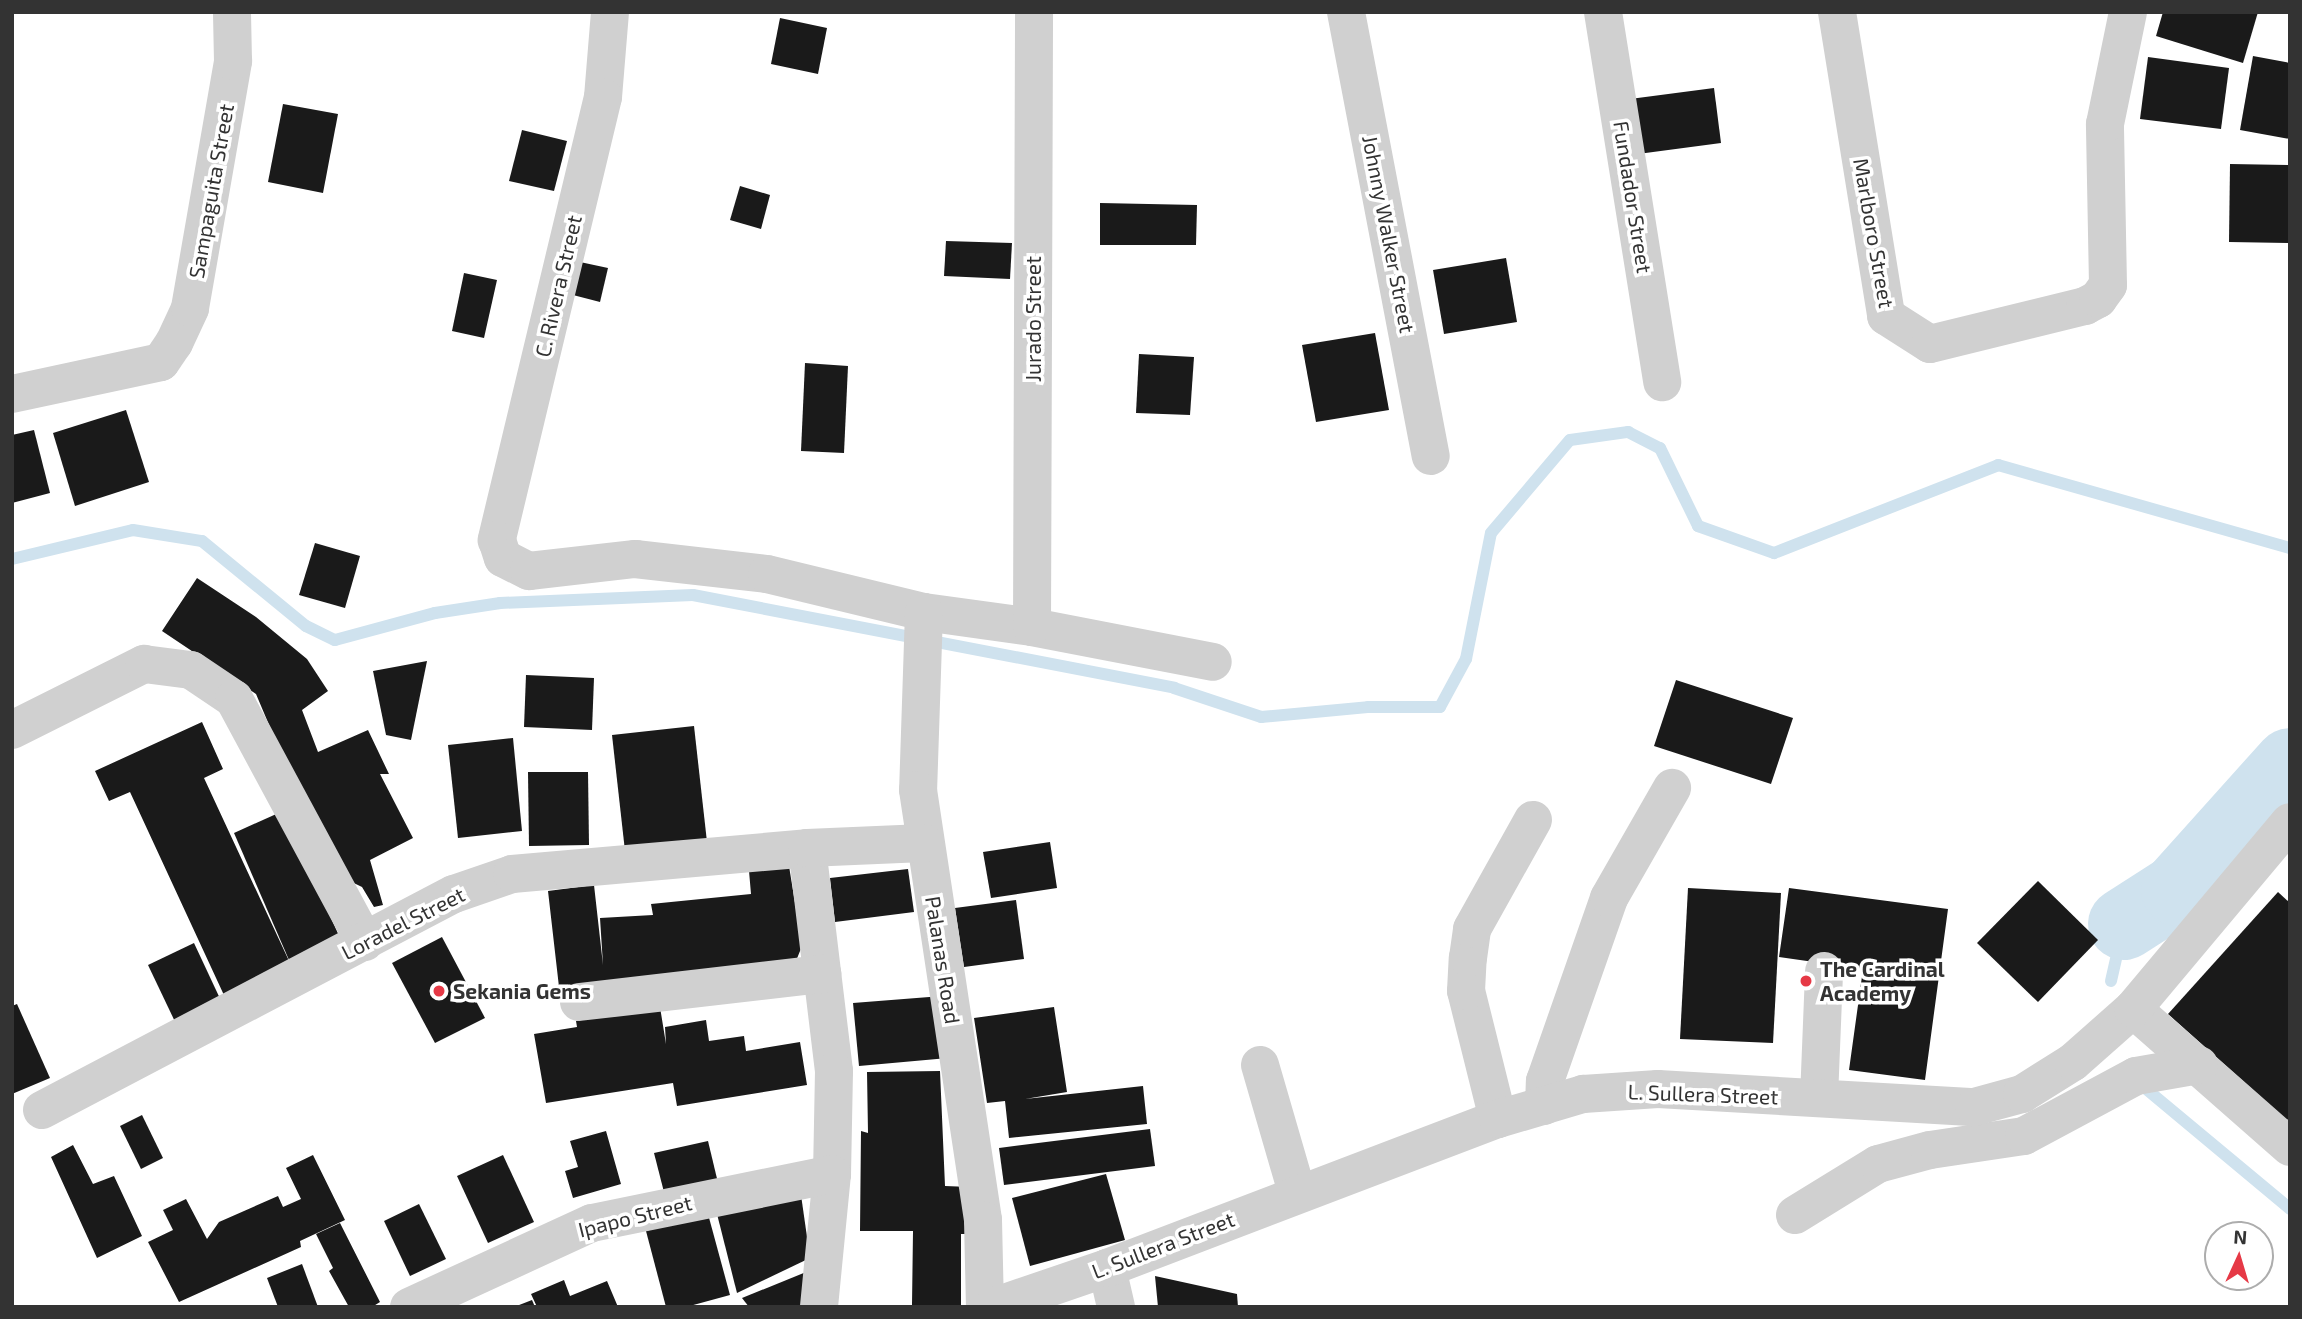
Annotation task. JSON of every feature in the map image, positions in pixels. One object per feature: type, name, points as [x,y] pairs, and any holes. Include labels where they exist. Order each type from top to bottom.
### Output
[{"type":"street","name":"Sampaguita Street","points":[[12,394],[161,362],[190,308],[233,61],[232,12]]},
{"type":"street","name":"C. Rivera Street","points":[[610,12],[603,97],[497,541],[503,558],[529,571],[635,559],[767,574],[923,633]]},
{"type":"street","name":"Jurado Street","points":[[1032,626],[1034,12]]},
{"type":"street","name":"Johnny Walker Street","points":[[1346,12],[1431,456]]},
{"type":"street","name":"Fundador Street","points":[[1603,12],[1662,382]]},
{"type":"street","name":"Marlboro Street","points":[[1837,12],[1886,316],[1904,332],[1930,344],[2085,306],[2098,299],[2108,285],[2105,124],[2128,12]]},
{"type":"street","points":[[923,633],[1032,626],[1213,662]]},
{"type":"street","name":"Palanas Road","points":[[923,633],[918,790],[983,1220],[985,1307]]},
{"type":"street","points":[[12,730],[144,664],[191,670],[234,699],[365,942]]},
{"type":"street","points":[[1544,1106],[1545,1081],[1609,898],[1672,788]]},
{"type":"street","points":[[1498,1119],[1466,991],[1468,958],[1472,929],[1533,820]]},
{"type":"street","name":"L. Sullera Street","points":[[993,1307],[1107,1268],[1297,1192],[1498,1119],[1583,1094],[1658,1089],[1974,1107],[2022,1094],[2073,1062],[2133,1009],[2290,822]]},
{"type":"street","name":"Loradel Street","points":[[41,1110],[454,894],[512,874],[807,848],[924,843]]},
{"type":"street","points":[[807,848],[834,1071],[832,1174],[819,1307]]},
{"type":"street","points":[[1819,1098],[1824,971]]},
{"type":"street","points":[[579,1002],[822,974]]},
{"type":"street","points":[[2133,1009],[2290,1147]]},
{"type":"street","points":[[1260,1065],[1297,1192]]},
{"type":"street","points":[[1795,1215],[1878,1164],[1930,1150],[2024,1136],[2136,1076],[2199,1065]]},
{"type":"street","name":"Ipapo Street","points":[[410,1307],[592,1223],[832,1174]]},
{"type":"street","points":[[1107,1268],[1116,1307]]},
{"type":"building","points":[[2163,12],[2258,12],[2243,63],[2156,36]]},
{"type":"building","points":[[780,18],[827,28],[818,74],[771,64]]},
{"type":"building","points":[[2253,56],[2290,63],[2290,139],[2240,130]]},
{"type":"building","points":[[2148,57],[2229,68],[2221,129],[2140,119]]},
{"type":"building","points":[[1714,88],[1721,143],[1638,154],[1630,99]]},
{"type":"building","points":[[283,104],[338,114],[323,193],[268,182]]},
{"type":"building","points":[[522,130],[567,141],[554,191],[509,181]]},
{"type":"building","points":[[2230,164],[2290,165],[2290,243],[2229,242]]},
{"type":"building","points":[[740,186],[770,195],[761,229],[730,220]]},
{"type":"building","points":[[1100,203],[1197,205],[1196,245],[1100,245]]},
{"type":"building","points":[[946,241],[1012,243],[1010,279],[944,276]]},
{"type":"building","points":[[1506,258],[1517,322],[1444,334],[1433,270]]},
{"type":"building","points":[[580,262],[608,268],[600,302],[573,295]]},
{"type":"building","points":[[464,273],[497,280],[484,338],[452,331]]},
{"type":"building","points":[[1375,333],[1389,410],[1316,422],[1302,345]]},
{"type":"building","points":[[1139,354],[1194,357],[1190,415],[1136,413]]},
{"type":"building","points":[[805,363],[848,366],[844,453],[801,451]]},
{"type":"building","points":[[126,410],[149,482],[75,506],[53,433]]},
{"type":"building","points":[[34,430],[50,493],[12,503],[12,435]]},
{"type":"building","points":[[315,543],[360,556],[345,608],[299,595]]},
{"type":"building","points":[[197,578],[256,617],[307,659],[328,691],[302,710],[318,752],[368,730],[389,774],[380,774],[413,838],[370,860],[383,905],[374,907],[362,887],[331,872],[256,694],[162,631]]},
{"type":"building","points":[[427,661],[411,740],[386,735],[373,671]]},
{"type":"building","points":[[526,675],[594,678],[592,730],[524,727]]},
{"type":"building","points":[[1676,680],[1793,718],[1771,784],[1654,746]]},
{"type":"building","points":[[202,722],[223,769],[204,778],[296,976],[229,1006],[130,792],[109,801],[95,771]]},
{"type":"building","points":[[694,726],[707,842],[625,851],[612,735]]},
{"type":"building","points":[[513,738],[522,831],[458,838],[448,745]]},
{"type":"building","points":[[528,772],[588,772],[589,845],[529,846]]},
{"type":"building","points":[[283,811],[340,938],[289,960],[234,833]]},
{"type":"building","points":[[1050,842],[1057,888],[991,898],[983,852]]},
{"type":"building","points":[[789,866],[802,946],[794,966],[559,987],[548,891],[594,885],[603,965],[600,918],[653,915],[651,904],[751,894],[749,871]]},
{"type":"building","points":[[908,869],[914,912],[835,922],[830,878]]},
{"type":"building","points":[[2038,881],[2098,940],[2038,1002],[1977,943]]},
{"type":"building","points":[[1688,888],[1781,893],[1773,1043],[1680,1039]]},
{"type":"building","points":[[1789,888],[1948,909],[1925,1080],[1849,1070],[1863,969],[1779,957]]},
{"type":"building","points":[[2278,892],[2290,903],[2290,1123],[2168,1014]]},
{"type":"building","points":[[1016,900],[1024,959],[964,967],[955,908]]},
{"type":"building","name":"Sekania Gems","points":[[442,937],[485,1018],[435,1043],[392,963]]},
{"type":"building","points":[[194,943],[223,1005],[178,1028],[148,965]]},
{"type":"building","points":[[942,996],[948,1058],[859,1066],[853,1003]]},
{"type":"building","points":[[17,1004],[50,1078],[12,1094],[12,1006]]},
{"type":"building","points":[[660,1007],[666,1044],[665,1027],[706,1020],[709,1041],[744,1036],[746,1051],[800,1042],[807,1085],[677,1106],[673,1083],[546,1103],[534,1034],[577,1027],[576,1021]]},
{"type":"building","points":[[1054,1007],[1067,1092],[1025,1099],[1143,1086],[1147,1124],[1009,1138],[1005,1101],[987,1103],[974,1018]]},
{"type":"building","points":[[940,1071],[945,1186],[970,1187],[969,1234],[961,1234],[961,1306],[912,1305],[913,1231],[860,1231],[861,1131],[868,1133],[867,1072]]},
{"type":"building","points":[[142,1115],[163,1158],[141,1169],[120,1126]]},
{"type":"building","points":[[1150,1129],[1155,1166],[1004,1185],[999,1148]]},
{"type":"building","points":[[606,1131],[621,1184],[573,1198],[565,1171],[578,1167],[570,1141]]},
{"type":"building","points":[[708,1141],[719,1187],[666,1200],[654,1153]]},
{"type":"building","points":[[73,1145],[93,1184],[114,1176],[142,1236],[97,1258],[51,1157]]},
{"type":"building","points":[[313,1155],[345,1220],[300,1241],[301,1247],[179,1302],[148,1242],[173,1230],[163,1210],[186,1199],[207,1239],[219,1222],[278,1196],[283,1207],[301,1199],[286,1168]]},
{"type":"building","points":[[503,1155],[534,1222],[488,1243],[457,1176]]},
{"type":"building","points":[[1106,1174],[1125,1240],[1030,1266],[1012,1198]]},
{"type":"building","points":[[801,1195],[810,1258],[737,1293],[717,1214]]},
{"type":"building","points":[[419,1204],[446,1259],[410,1276],[384,1221]]},
{"type":"building","points":[[708,1214],[730,1295],[686,1307],[666,1307],[646,1231]]},
{"type":"building","points":[[340,1223],[380,1302],[372,1307],[349,1307],[329,1271],[333,1268],[316,1234]]},
{"type":"building","points":[[302,1264],[318,1307],[278,1307],[267,1278]]},
{"type":"building","points":[[811,1270],[808,1307],[749,1307],[742,1298]]},
{"type":"building","points":[[1155,1276],[1237,1294],[1238,1307],[1158,1307]]},
{"type":"building","points":[[564,1280],[570,1296],[607,1281],[618,1307],[537,1307],[531,1294]]},
{"type":"building","points":[[532,1300],[535,1307],[514,1307]]},
{"type":"waterway","points":[[12,559],[133,530],[202,541],[306,626],[335,640],[435,613],[500,603],[693,595],[1174,688],[1261,717],[1368,707],[1440,707],[1466,659],[1491,533],[1570,440],[1628,432],[1660,448],[1698,526],[1774,553],[1998,465],[2290,548]]},
{"type":"waterway","points":[[2124,924],[2177,890],[2290,764]]},
{"type":"waterway","points":[[2111,981],[2124,924]]},
{"type":"waterway","points":[[2139,1083],[2290,1209]]},
{"type":"place","name":"The Cardinal Academy","points":[[1806,981]]},
{"type":"place","name":"Sekania Gems","points":[[439,991]]}]
